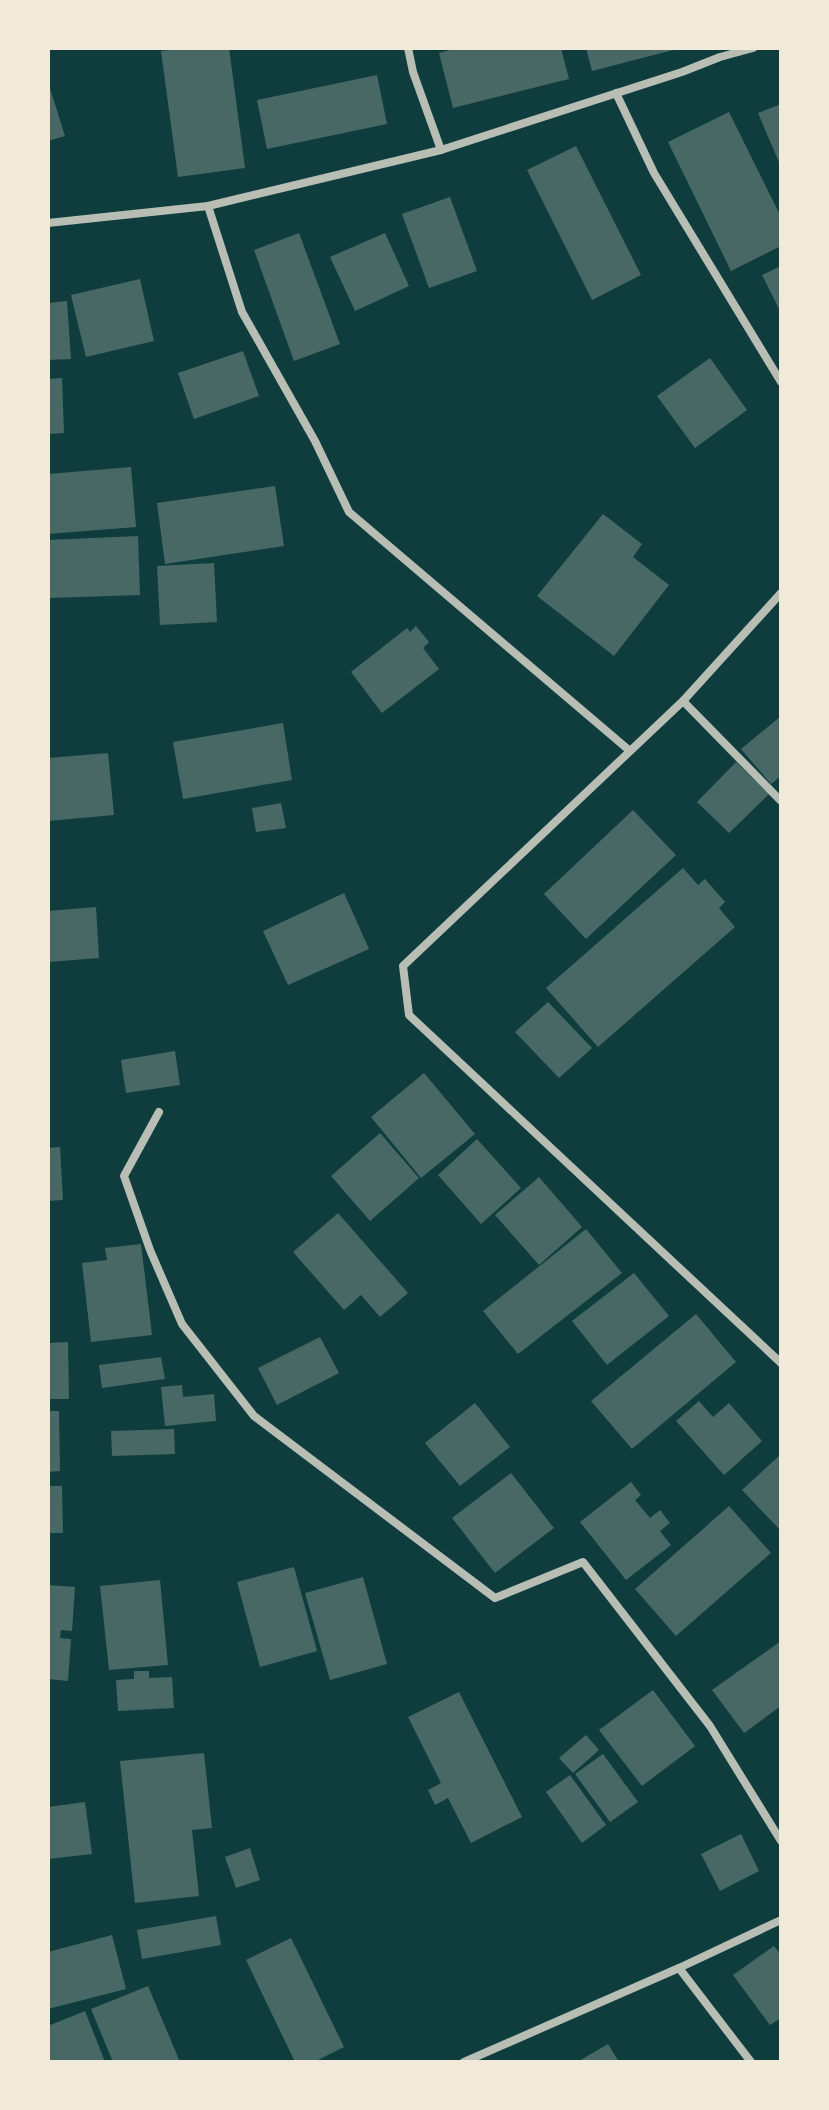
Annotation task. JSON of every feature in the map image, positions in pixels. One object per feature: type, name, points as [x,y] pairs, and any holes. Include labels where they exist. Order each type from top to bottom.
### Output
[{"type":"street","points":[[408,48],[413,72],[441,150]]},
{"type":"street","points":[[48,223],[208,206],[441,150],[753,48]]},
{"type":"street","points":[[616,93],[654,173],[781,382]]},
{"type":"street","points":[[208,206],[242,312],[315,441],[349,512],[630,751]]},
{"type":"street","points":[[781,593],[683,701],[403,966],[409,1015],[781,1363]]},
{"type":"street","points":[[683,701],[781,801]]},
{"type":"street","points":[[159,1112],[124,1176],[150,1250],[182,1324],[254,1416],[495,1598],[583,1562],[710,1726],[781,1841]]},
{"type":"street","points":[[464,2062],[781,1920]]},
{"type":"street","points":[[679,1968],[751,2062]]},
{"type":"building","points":[[229,48],[245,168],[178,177],[161,51]]},
{"type":"building","points":[[458,48],[561,48],[569,79],[453,108],[439,53]]},
{"type":"building","points":[[586,48],[677,48],[677,49],[592,71]]},
{"type":"building","points":[[377,75],[387,124],[267,149],[257,100]]},
{"type":"building","points":[[48,82],[65,136],[48,141]]},
{"type":"building","points":[[781,104],[781,167],[758,113]]},
{"type":"building","points":[[729,112],[781,217],[781,246],[731,271],[668,142]]},
{"type":"building","points":[[576,146],[641,275],[592,300],[527,170]]},
{"type":"building","points":[[450,197],[477,271],[429,288],[402,214]]},
{"type":"building","points":[[299,233],[340,344],[294,361],[254,250]]},
{"type":"building","points":[[385,233],[409,286],[355,311],[330,257]]},
{"type":"building","points":[[781,266],[781,313],[762,275]]},
{"type":"building","points":[[140,279],[154,341],[86,357],[71,295]]},
{"type":"building","points":[[67,301],[71,359],[48,360],[48,303]]},
{"type":"building","points":[[243,351],[259,396],[194,419],[178,373]]},
{"type":"building","points":[[710,358],[747,410],[695,448],[657,396]]},
{"type":"building","points":[[62,378],[64,433],[48,434],[48,379]]},
{"type":"building","points":[[131,467],[136,527],[48,534],[48,474]]},
{"type":"building","points":[[275,486],[284,546],[165,564],[157,503]]},
{"type":"building","points":[[603,514],[642,544],[633,557],[669,585],[614,656],[537,596]]},
{"type":"building","points":[[138,536],[140,595],[48,598],[48,540]]},
{"type":"building","points":[[214,563],[217,622],[160,625],[157,566]]},
{"type":"building","points":[[416,626],[429,642],[423,648],[439,669],[382,713],[351,672],[407,628],[410,632]]},
{"type":"building","points":[[781,716],[781,776],[771,784],[741,749]]},
{"type":"building","points":[[283,723],[292,780],[183,799],[173,742]]},
{"type":"building","points":[[108,753],[114,815],[48,821],[48,758]]},
{"type":"building","points":[[736,762],[769,794],[729,833],[697,802]]},
{"type":"building","points":[[281,803],[286,828],[256,832],[252,808]]},
{"type":"building","points":[[633,810],[676,855],[586,939],[544,894]]},
{"type":"building","points":[[683,868],[698,885],[705,879],[725,902],[719,908],[735,927],[598,1047],[546,988]]},
{"type":"building","points":[[344,893],[369,949],[288,985],[263,931]]},
{"type":"building","points":[[96,907],[99,958],[48,962],[48,911]]},
{"type":"building","points":[[548,1002],[592,1048],[559,1078],[515,1032]]},
{"type":"building","points":[[175,1051],[180,1085],[126,1093],[121,1060]]},
{"type":"building","points":[[424,1073],[475,1134],[421,1178],[371,1117]]},
{"type":"building","points":[[380,1133],[419,1178],[370,1221],[331,1176]]},
{"type":"building","points":[[477,1139],[521,1188],[481,1224],[438,1175]]},
{"type":"building","points":[[60,1147],[63,1200],[48,1201],[48,1148]]},
{"type":"building","points":[[539,1177],[582,1227],[539,1265],[495,1215]]},
{"type":"building","points":[[338,1213],[408,1293],[380,1317],[361,1295],[344,1310],[293,1252]]},
{"type":"building","points":[[586,1229],[622,1273],[518,1354],[483,1311]]},
{"type":"building","points":[[141,1244],[152,1335],[91,1342],[82,1263],[107,1260],[105,1248]]},
{"type":"building","points":[[634,1273],[669,1316],[607,1365],[572,1321]]},
{"type":"building","points":[[696,1314],[736,1362],[632,1449],[591,1401]]},
{"type":"building","points":[[320,1337],[339,1373],[277,1405],[258,1368]]},
{"type":"building","points":[[68,1342],[69,1399],[48,1399],[48,1343]]},
{"type":"building","points":[[161,1357],[165,1379],[102,1388],[99,1365]]},
{"type":"building","points":[[182,1385],[183,1397],[214,1394],[216,1421],[165,1426],[161,1387]]},
{"type":"building","points":[[699,1401],[713,1417],[729,1403],[762,1441],[724,1475],[676,1421]]},
{"type":"building","points":[[475,1403],[510,1447],[460,1486],[425,1443]]},
{"type":"building","points":[[48,1411],[59,1411],[60,1471],[48,1472]]},
{"type":"building","points":[[174,1429],[175,1454],[112,1456],[111,1431]]},
{"type":"building","points":[[781,1454],[781,1531],[742,1490]]},
{"type":"building","points":[[511,1473],[554,1528],[495,1573],[452,1518]]},
{"type":"building","points":[[631,1482],[641,1495],[635,1500],[650,1518],[660,1510],[670,1523],[660,1531],[671,1545],[626,1580],[580,1522]]},
{"type":"building","points":[[48,1486],[62,1486],[63,1533],[48,1533]]},
{"type":"building","points":[[729,1506],[771,1553],[676,1636],[635,1589]]},
{"type":"building","points":[[294,1567],[317,1651],[260,1667],[237,1582]]},
{"type":"building","points":[[363,1577],[387,1664],[330,1680],[305,1593]]},
{"type":"building","points":[[160,1580],[168,1665],[109,1670],[100,1586]]},
{"type":"building","points":[[48,1585],[75,1587],[72,1631],[61,1630],[60,1638],[71,1639],[68,1681],[48,1679]]},
{"type":"building","points":[[781,1641],[781,1706],[744,1733],[712,1690]]},
{"type":"building","points":[[134,1671],[149,1671],[149,1678],[172,1677],[174,1708],[118,1711],[116,1680],[134,1679]]},
{"type":"building","points":[[653,1690],[695,1746],[642,1786],[599,1730]]},
{"type":"building","points":[[459,1692],[522,1817],[471,1843],[448,1798],[435,1805],[428,1790],[441,1783],[408,1717]]},
{"type":"building","points":[[586,1735],[599,1750],[573,1773],[559,1758]]},
{"type":"building","points":[[204,1753],[212,1828],[192,1830],[199,1896],[135,1903],[120,1761]]},
{"type":"building","points":[[603,1754],[638,1802],[610,1822],[575,1774]]},
{"type":"building","points":[[570,1775],[606,1825],[582,1843],[546,1792]]},
{"type":"building","points":[[85,1802],[92,1854],[48,1859],[48,1807]]},
{"type":"building","points":[[741,1834],[759,1871],[720,1891],[701,1854]]},
{"type":"building","points":[[250,1848],[260,1880],[236,1888],[225,1857]]},
{"type":"building","points":[[216,1916],[221,1945],[142,1959],[137,1930]]},
{"type":"building","points":[[112,1935],[126,1989],[48,2009],[48,1952]]},
{"type":"building","points":[[291,1938],[344,2047],[314,2062],[295,2062],[246,1960]]},
{"type":"building","points":[[774,1946],[781,1955],[781,2018],[770,2025],[733,1975]]},
{"type":"building","points":[[148,1986],[180,2062],[113,2062],[91,2009]]},
{"type":"building","points":[[85,2011],[105,2062],[48,2062],[48,2026]]},
{"type":"building","points":[[608,2044],[619,2062],[577,2062]]}]
